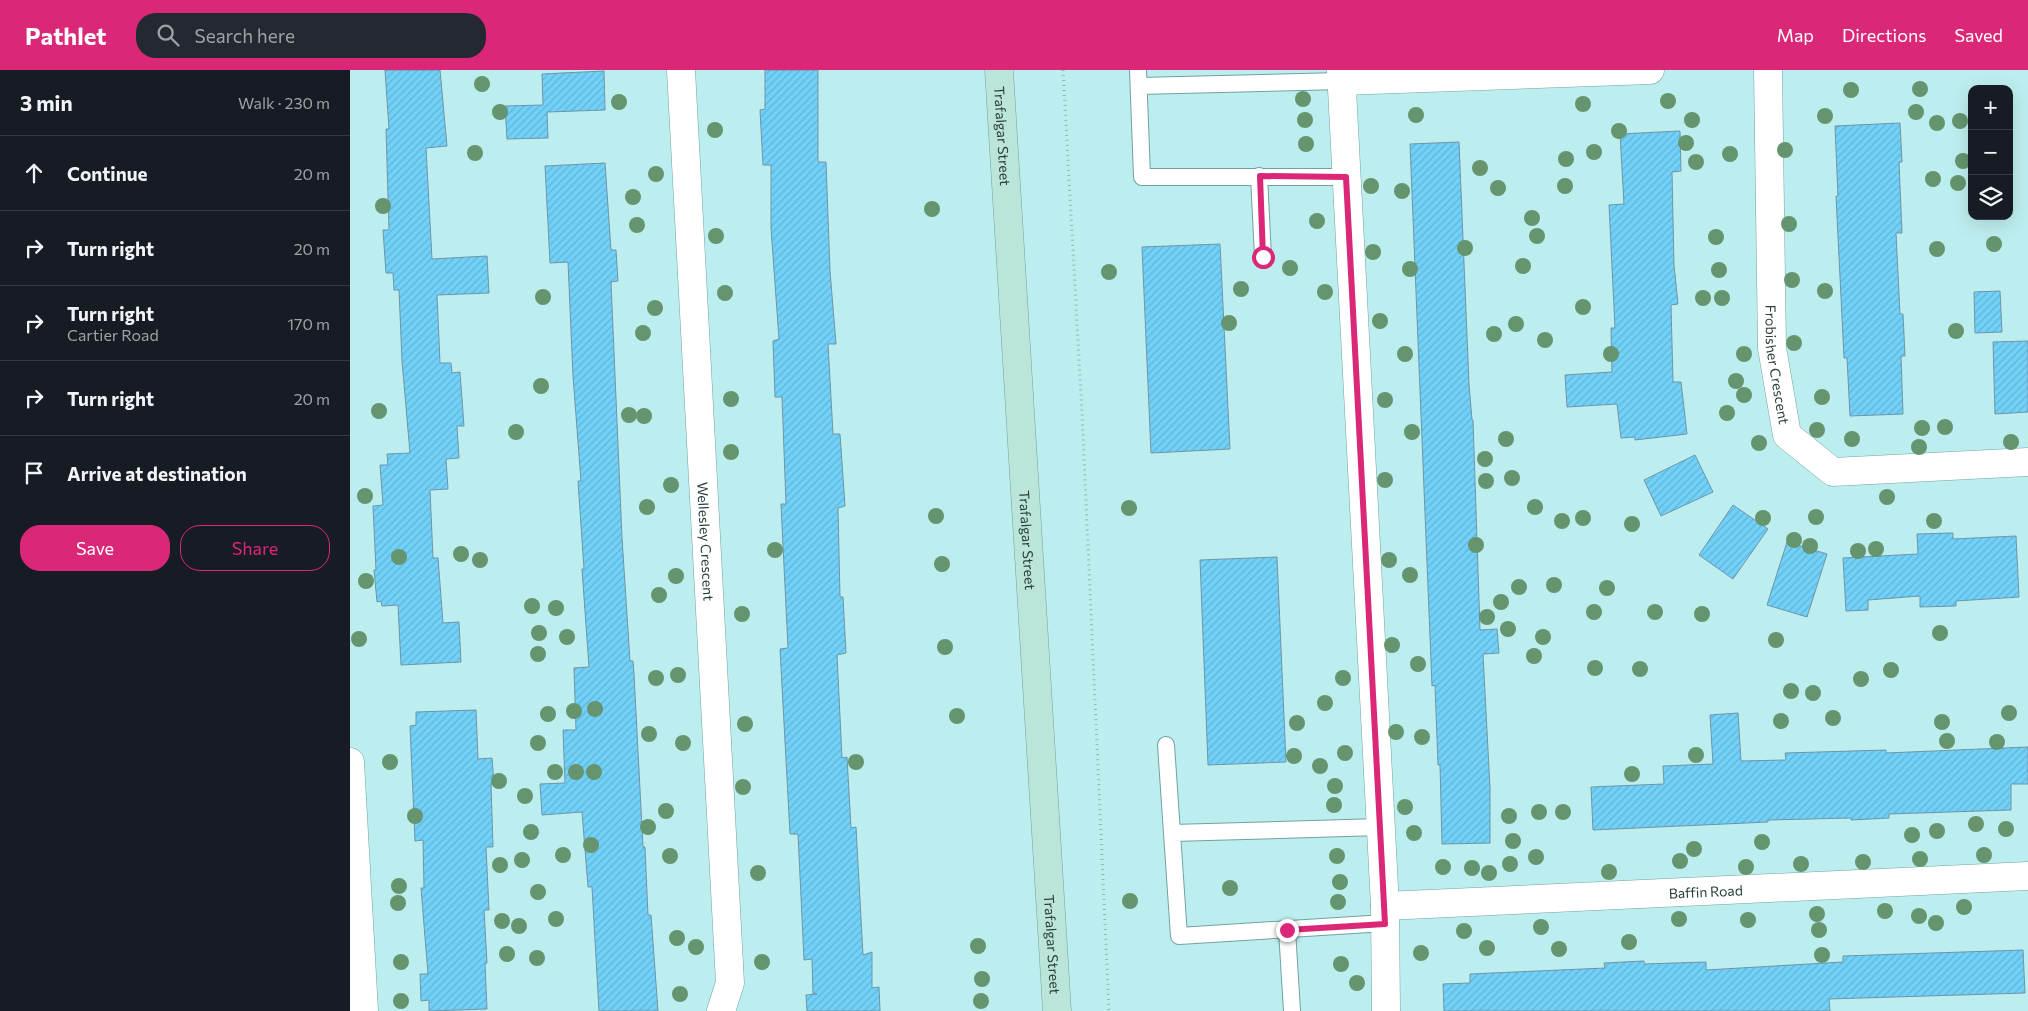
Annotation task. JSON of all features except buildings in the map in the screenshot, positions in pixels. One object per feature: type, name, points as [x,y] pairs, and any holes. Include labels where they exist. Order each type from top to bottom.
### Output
[{"type":"main road","name":"Trafalgar Street","points":[[999,70],[1057,1011]]},
{"type":"street","name":"Wellesley Crescent","points":[[681,70],[730,982],[721,1011]]},
{"type":"street","points":[[1386,1011],[1385,915],[1381,827],[1341,76],[1650,70]]},
{"type":"street","name":"Frobisher Crescent","points":[[1768,70],[1772,348],[1787,435],[1833,472],[2028,462]]},
{"type":"street","points":[[350,762],[364,1011]]},
{"type":"street","name":"Baffin Road","points":[[1385,915],[2028,876]]},
{"type":"lane","points":[[1341,76],[1138,78],[1142,176],[1346,177]]},
{"type":"lane","points":[[1260,176],[1263,257]]},
{"type":"lane","points":[[1166,745],[1179,936],[1287,930],[1385,915]]},
{"type":"lane","points":[[1172,833],[1381,827]]},
{"type":"lane","points":[[1287,930],[1292,1011]]},
{"type":"path","points":[[1063,70],[1082,412],[1108,1011]]},
{"type":"route","points":[[1263,257],[1260,176],[1346,177],[1385,924],[1287,930]]}]
